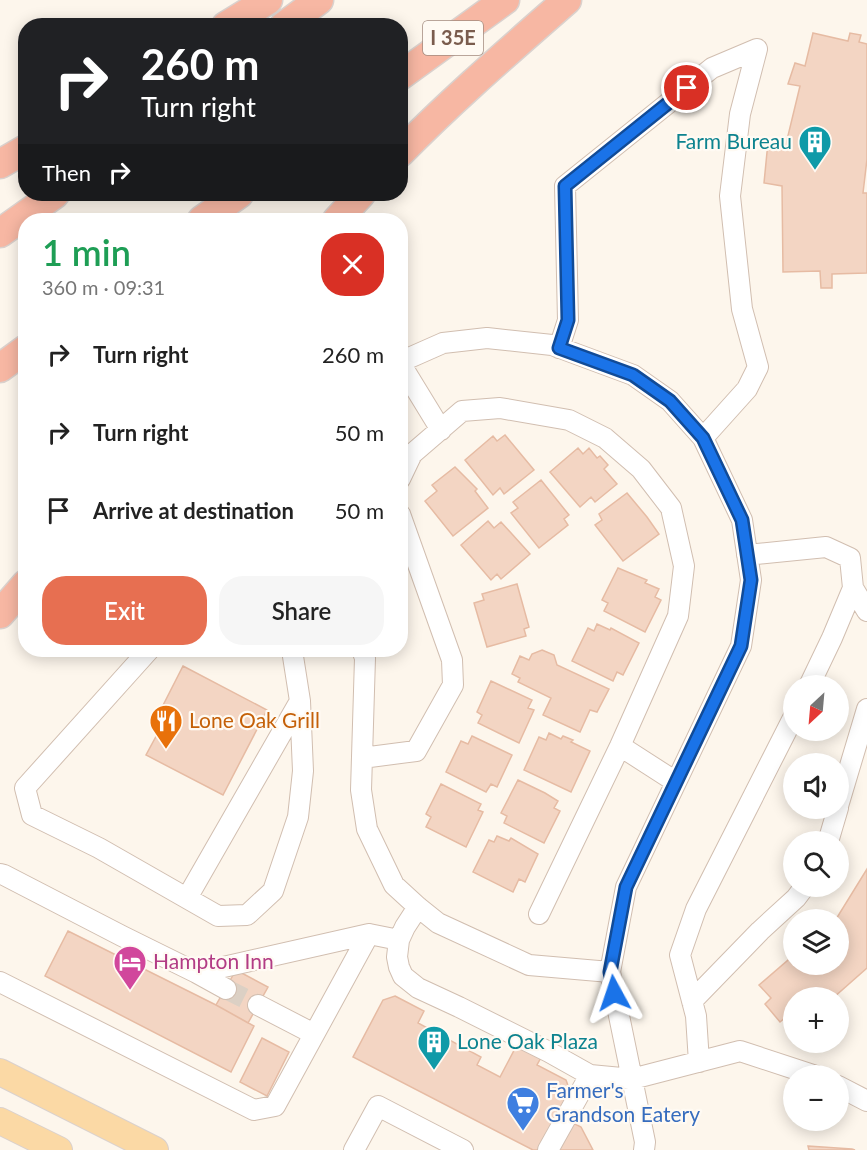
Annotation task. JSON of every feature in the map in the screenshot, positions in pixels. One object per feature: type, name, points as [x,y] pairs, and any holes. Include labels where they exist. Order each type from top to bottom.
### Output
[{"type":"highway","points":[[239,18],[268,0]]},
{"type":"highway","points":[[295,18],[319,0]]},
{"type":"highway","name":"I 35E","points":[[408,70],[505,0]]},
{"type":"highway","points":[[408,145],[494,64],[567,0]]},
{"type":"highway","points":[[0,164],[18,153]]},
{"type":"highway","points":[[28,213],[45,201]]},
{"type":"highway","points":[[212,213],[229,201]]},
{"type":"highway","points":[[343,213],[355,201]]},
{"type":"highway","points":[[0,233],[18,220]]},
{"type":"highway","points":[[0,368],[18,355]]},
{"type":"highway","points":[[0,614],[18,593]]},
{"type":"main road","points":[[0,1072],[155,1150]]},
{"type":"main road","points":[[0,1121],[59,1150]]},
{"type":"street","points":[[559,348],[568,320],[565,186],[712,68],[757,49],[740,114],[730,196],[742,309],[758,367],[747,389],[703,438]]},
{"type":"street","points":[[408,358],[443,343],[487,338],[552,345],[633,375],[670,401],[703,438],[742,520],[751,580],[741,646],[626,887],[610,972],[645,1142],[644,1150]]},
{"type":"street","points":[[408,375],[441,430]]},
{"type":"street","points":[[408,462],[412,454],[462,411],[501,408],[569,420],[605,438],[641,469],[671,508],[684,566],[678,616],[620,746],[539,914]]},
{"type":"street","points":[[362,758],[416,752],[453,684],[452,660],[408,536]]},
{"type":"street","points":[[747,555],[826,547],[850,558],[853,588],[867,611]]},
{"type":"street","points":[[814,675],[853,588]]},
{"type":"street","points":[[144,657],[25,788],[32,815],[99,848],[218,916],[247,915],[273,891],[298,817],[303,771],[300,700],[293,657]]},
{"type":"street","points":[[365,657],[361,790],[367,829],[394,885],[438,923],[529,965],[610,972]]},
{"type":"street","points":[[187,898],[300,700]]},
{"type":"street","points":[[849,770],[867,709]]},
{"type":"street","points":[[699,1062],[696,1016],[680,955],[696,909],[783,738]]},
{"type":"street","points":[[620,746],[676,782]]},
{"type":"street","points":[[0,874],[197,972],[226,989]]},
{"type":"street","points":[[692,1001],[797,897]]},
{"type":"street","points":[[418,907],[399,940],[397,957],[399,967],[409,982],[590,1075],[632,1080],[740,1051],[783,1065]]},
{"type":"street","points":[[197,972],[369,934],[399,940]]},
{"type":"street","points":[[0,982],[254,1110],[275,1106],[369,934]]},
{"type":"street","points":[[258,1005],[314,1034]]},
{"type":"street","points":[[548,1150],[590,1075]]},
{"type":"street","points":[[849,1092],[867,1101]]},
{"type":"street","points":[[354,1150],[378,1106],[463,1150]]},
{"type":"building","name":"Farm Bureau","points":[[813,33],[848,41],[850,33],[861,35],[859,42],[867,44],[867,159],[863,193],[867,193],[867,273],[832,274],[832,288],[821,288],[820,271],[783,272],[782,186],[764,183],[768,142],[786,144],[800,86],[788,84],[795,63],[805,66]]},
{"type":"building","points":[[505,435],[534,470],[504,494],[500,488],[493,495],[465,460],[493,436],[497,441]]},
{"type":"building","points":[[578,448],[583,454],[589,448],[597,458],[600,456],[608,465],[604,469],[617,484],[595,502],[591,497],[580,507],[550,472]]},
{"type":"building","points":[[455,467],[477,489],[475,491],[488,508],[453,536],[425,501],[437,491],[432,485]]},
{"type":"building","points":[[541,480],[569,515],[564,519],[568,525],[539,548],[511,513],[518,508],[513,502]]},
{"type":"building","points":[[627,493],[659,534],[623,561],[595,525],[602,520],[599,514]]},
{"type":"building","points":[[488,521],[494,528],[501,522],[530,554],[501,579],[497,574],[491,580],[461,545]]},
{"type":"building","points":[[618,568],[647,580],[645,583],[659,589],[655,597],[661,600],[645,632],[604,611],[608,603],[602,600]]},
{"type":"building","points":[[517,584],[529,627],[524,629],[526,636],[487,647],[474,603],[484,600],[482,594]]},
{"type":"building","points":[[597,624],[610,630],[611,628],[639,643],[623,675],[617,672],[613,681],[572,661],[588,628],[594,631]]},
{"type":"building","points":[[542,650],[554,655],[557,665],[609,689],[597,712],[590,710],[580,732],[543,715],[551,698],[518,682],[520,678],[512,674],[520,656],[529,660],[532,654]]},
{"type":"building","points":[[183,666],[267,710],[223,795],[146,755],[160,729],[153,725]]},
{"type":"building","points":[[491,681],[532,700],[528,708],[534,710],[519,743],[478,723],[482,715],[477,712]]},
{"type":"building","points":[[549,733],[561,739],[563,736],[573,740],[571,742],[590,751],[571,792],[524,770],[539,737],[546,740]]},
{"type":"building","points":[[472,736],[512,755],[497,787],[491,784],[486,792],[446,772],[461,741],[468,744]]},
{"type":"building","points":[[518,780],[558,801],[554,808],[560,811],[544,843],[504,823],[507,816],[501,813]]},
{"type":"building","points":[[441,784],[481,804],[478,810],[483,812],[466,847],[426,827],[431,817],[426,814]]},
{"type":"building","points":[[497,836],[509,841],[511,838],[538,854],[525,882],[519,879],[513,892],[473,872],[489,840],[494,842]]},
{"type":"building","points":[[867,869],[867,968],[845,987],[783,987],[783,1020],[780,1022],[765,1004],[771,998],[759,985],[783,964],[783,975],[849,975],[849,909],[842,909]]},
{"type":"building","name":"Hampton Inn","points":[[68,931],[254,1026],[231,1072],[45,976]]},
{"type":"building","points":[[236,970],[268,987],[248,1023],[216,1005]]},
{"type":"building","name":"Lone Oak Plaza","points":[[395,996],[424,1011],[418,1023],[481,1057],[477,1065],[500,1077],[520,1039],[544,1052],[537,1065],[566,1080],[570,1091],[538,1150],[533,1150],[353,1057],[383,1000]]},
{"type":"building","points":[[262,1038],[289,1052],[267,1096],[240,1082]]},
{"type":"building","points":[[569,1121],[581,1127],[593,1150],[554,1150]]},
{"type":"building","points":[[808,1146],[852,1149],[855,1150],[809,1150]]},
{"type":"tunnel","points":[[226,989],[258,1005]]},
{"type":"place","name":"Farm Bureau","points":[[815,171]]},
{"type":"place","name":"Lone Oak Grill","points":[[166,750]]},
{"type":"place","name":"Hampton Inn","points":[[130,991]]},
{"type":"place","name":"Lone Oak Plaza","points":[[434,1071]]},
{"type":"place","name":"Farmer's Grandson Eatery","points":[[523,1132]]},
{"type":"route","points":[[614,993],[610,972],[626,887],[741,646],[751,580],[742,520],[703,438],[670,401],[633,375],[559,348],[568,320],[565,186],[687,88]]}]
